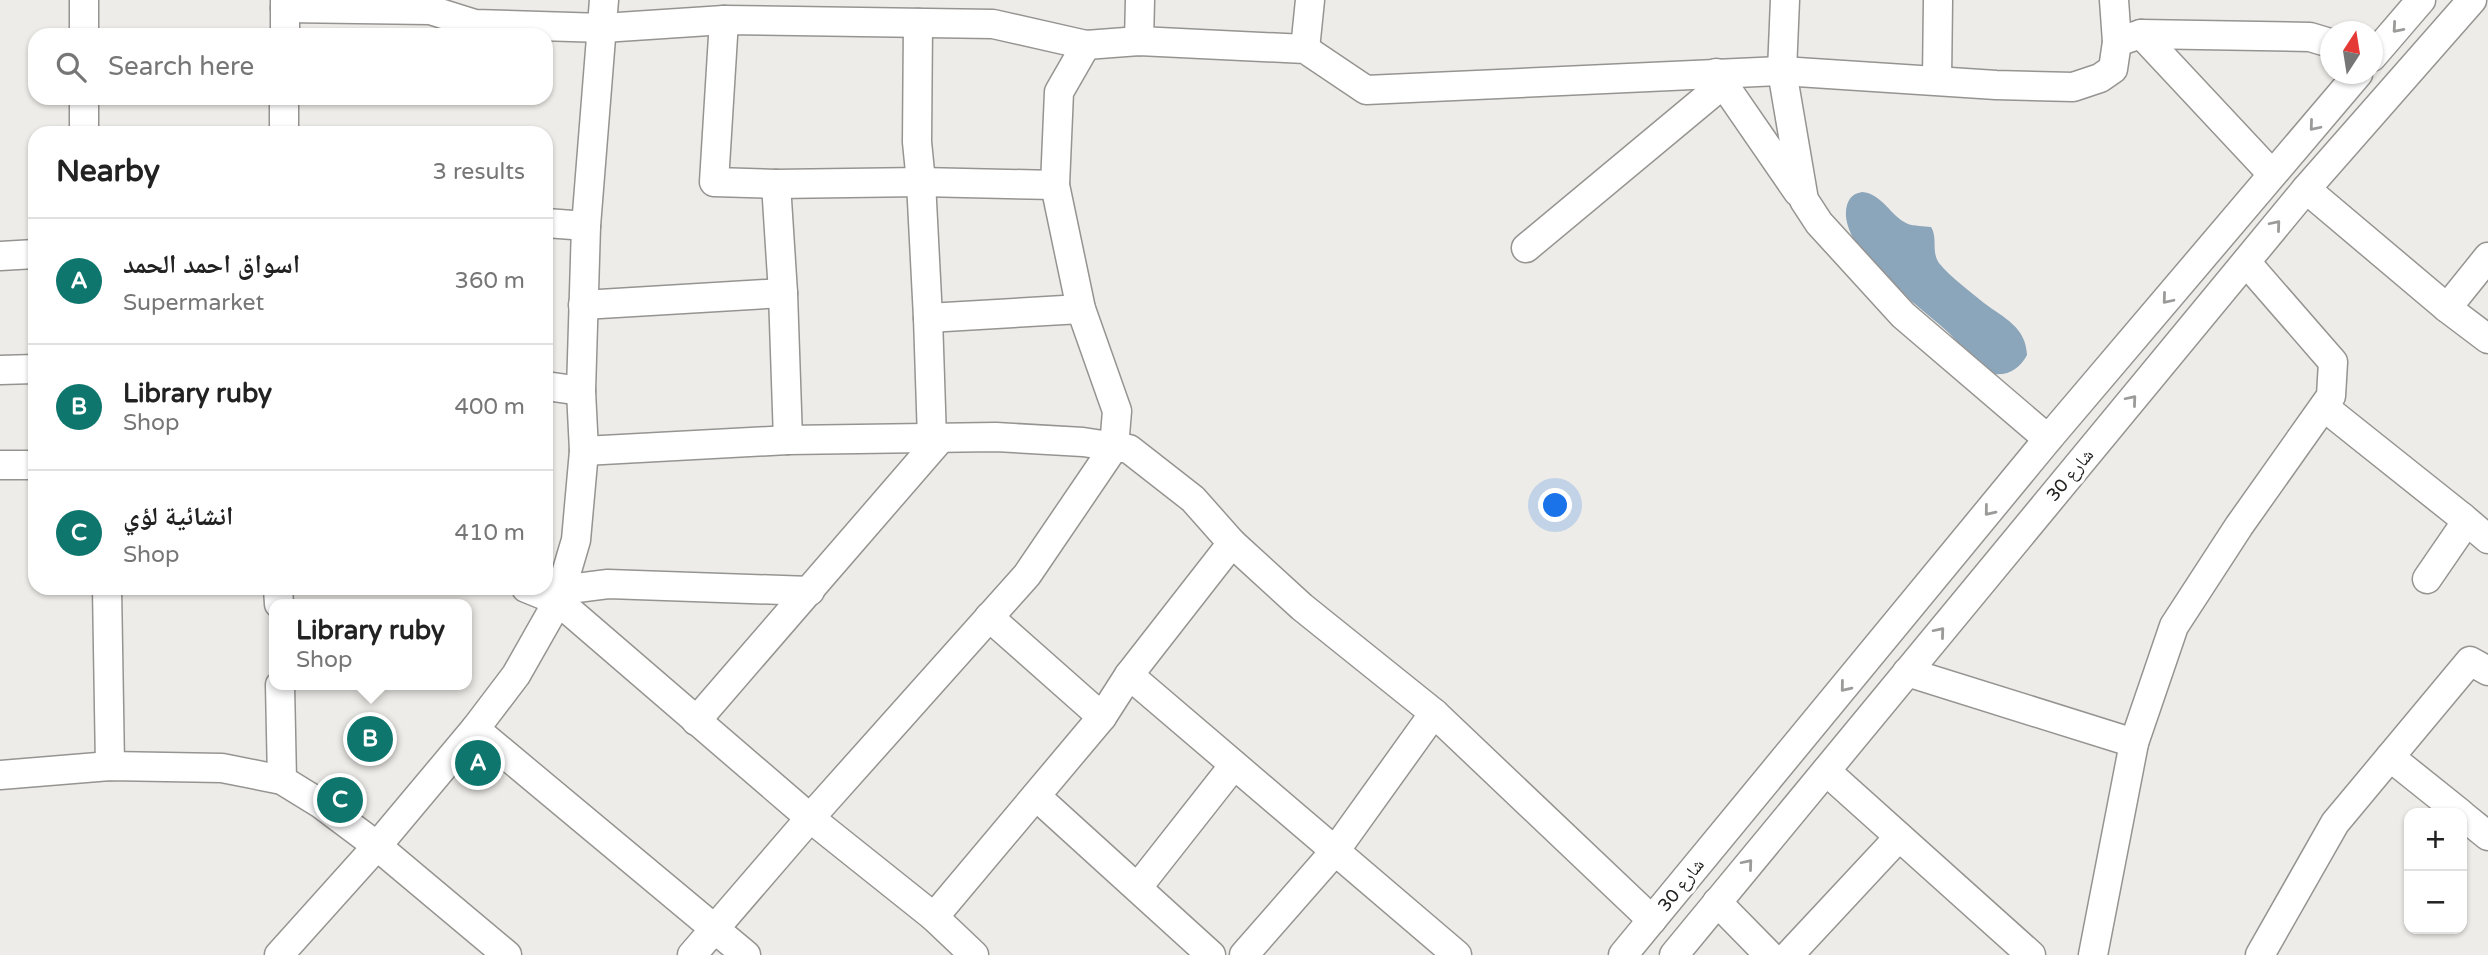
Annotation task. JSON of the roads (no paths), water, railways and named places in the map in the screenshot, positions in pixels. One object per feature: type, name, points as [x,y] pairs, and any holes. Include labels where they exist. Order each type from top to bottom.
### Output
[{"type":"street","points":[[84,0],[84,28]]},
{"type":"street","points":[[279,955],[377,846],[475,729],[516,675],[560,595],[576,540],[584,451],[581,391],[586,226],[604,0]]},
{"type":"street","points":[[1139,41],[1140,0]]},
{"type":"street","points":[[1305,49],[1310,0]]},
{"type":"street","points":[[1785,0],[1782,71],[1804,200]]},
{"type":"street","points":[[1937,80],[1938,0]]},
{"type":"street","points":[[2114,0],[2129,38],[2273,174]]},
{"type":"street","name":"شارع 30","points":[[2383,44],[2421,0]]},
{"type":"street","name":"شارع 30","points":[[1674,955],[2306,189],[2472,0]]},
{"type":"street","points":[[285,14],[430,10],[475,24],[603,28],[836,11],[918,23],[993,12],[1086,45],[1139,41],[1305,49],[1366,90],[1720,79],[1782,71],[1996,85],[2073,87],[2100,78],[2113,69],[2129,38]]},
{"type":"street","points":[[724,20],[714,182],[1055,185]]},
{"type":"street","points":[[696,721],[810,592],[936,439],[917,142],[918,23]]},
{"type":"street","points":[[2129,38],[2310,37],[2320,40]]},
{"type":"street","points":[[692,955],[1027,575],[1114,447],[1117,411],[1082,309],[1055,185],[1059,92],[1086,45]]},
{"type":"street","points":[[1720,79],[1819,223],[1903,315],[2048,439]]},
{"type":"street","points":[[1526,248],[1720,79]]},
{"type":"street","name":"شارع 30","points":[[1623,955],[2048,439],[2349,84]]},
{"type":"street","points":[[84,105],[84,126]]},
{"type":"street","points":[[284,105],[284,126]]},
{"type":"street","points":[[776,184],[788,440]]},
{"type":"street","points":[[2306,189],[2488,340]]},
{"type":"street","points":[[553,224],[586,226]]},
{"type":"street","points":[[0,256],[28,254]]},
{"type":"street","points":[[2447,308],[2488,257]]},
{"type":"street","points":[[2093,955],[2134,743],[2174,626],[2239,526],[2331,396],[2333,362],[2246,262]]},
{"type":"street","points":[[583,305],[783,293]]},
{"type":"street","points":[[928,318],[1082,309]]},
{"type":"street","points":[[0,370],[28,369]]},
{"type":"street","points":[[553,387],[581,391]]},
{"type":"street","points":[[2324,407],[2488,539]]},
{"type":"street","points":[[2070,414],[2071,424],[2082,437],[2100,438]]},
{"type":"street","points":[[584,451],[788,440],[996,437],[1083,442],[1129,449],[1194,499],[1232,543],[1301,607],[1434,713],[1652,920]]},
{"type":"street","points":[[0,465],[28,465]]},
{"type":"street","points":[[2015,480],[2025,480],[2039,488],[2043,496],[2043,507]]},
{"type":"street","points":[[2427,579],[2462,528],[2462,517]]},
{"type":"street","points":[[934,917],[1102,718],[1129,676],[1232,543]]},
{"type":"street","points":[[553,594],[560,595],[608,584],[810,592]]},
{"type":"street","points":[[107,595],[110,766]]},
{"type":"street","points":[[560,595],[696,721],[810,818],[934,917],[974,955]]},
{"type":"street","points":[[989,617],[1102,718]]},
{"type":"street","points":[[2260,955],[2335,823],[2470,661],[2488,671]]},
{"type":"street","points":[[1907,673],[2134,743]]},
{"type":"street","points":[[1129,676],[1457,955]]},
{"type":"street","points":[[280,690],[282,780]]},
{"type":"street","points":[[1244,955],[1335,851],[1434,713]]},
{"type":"street","points":[[475,729],[746,955]]},
{"type":"street","points":[[2390,757],[2454,808]]},
{"type":"street","points":[[1138,887],[1234,765]]},
{"type":"street","points":[[0,775],[110,766],[222,768],[282,780],[321,804],[377,846],[507,955]]},
{"type":"street","points":[[1826,771],[2031,955]]},
{"type":"street","points":[[1037,797],[1211,955]]},
{"type":"street","points":[[2467,819],[2488,836]]},
{"type":"street","points":[[1789,955],[1899,837]]},
{"type":"street","points":[[1717,902],[1769,955]]},
{"type":"water","points":[[1862,192],[1876,197],[1908,224],[1931,227],[1939,263],[1960,284],[2013,324],[2023,337],[2027,355],[2021,364],[2009,372],[1999,374],[1980,368],[1950,334],[1902,293],[1867,258],[1854,240],[1847,222],[1848,202]]},
{"type":"place","name":"Library ruby","points":[[370,739]]},
{"type":"place","name":"اسواق احمد الحمد","points":[[478,763]]},
{"type":"place","name":"انشائية لؤي","points":[[340,800]]}]
